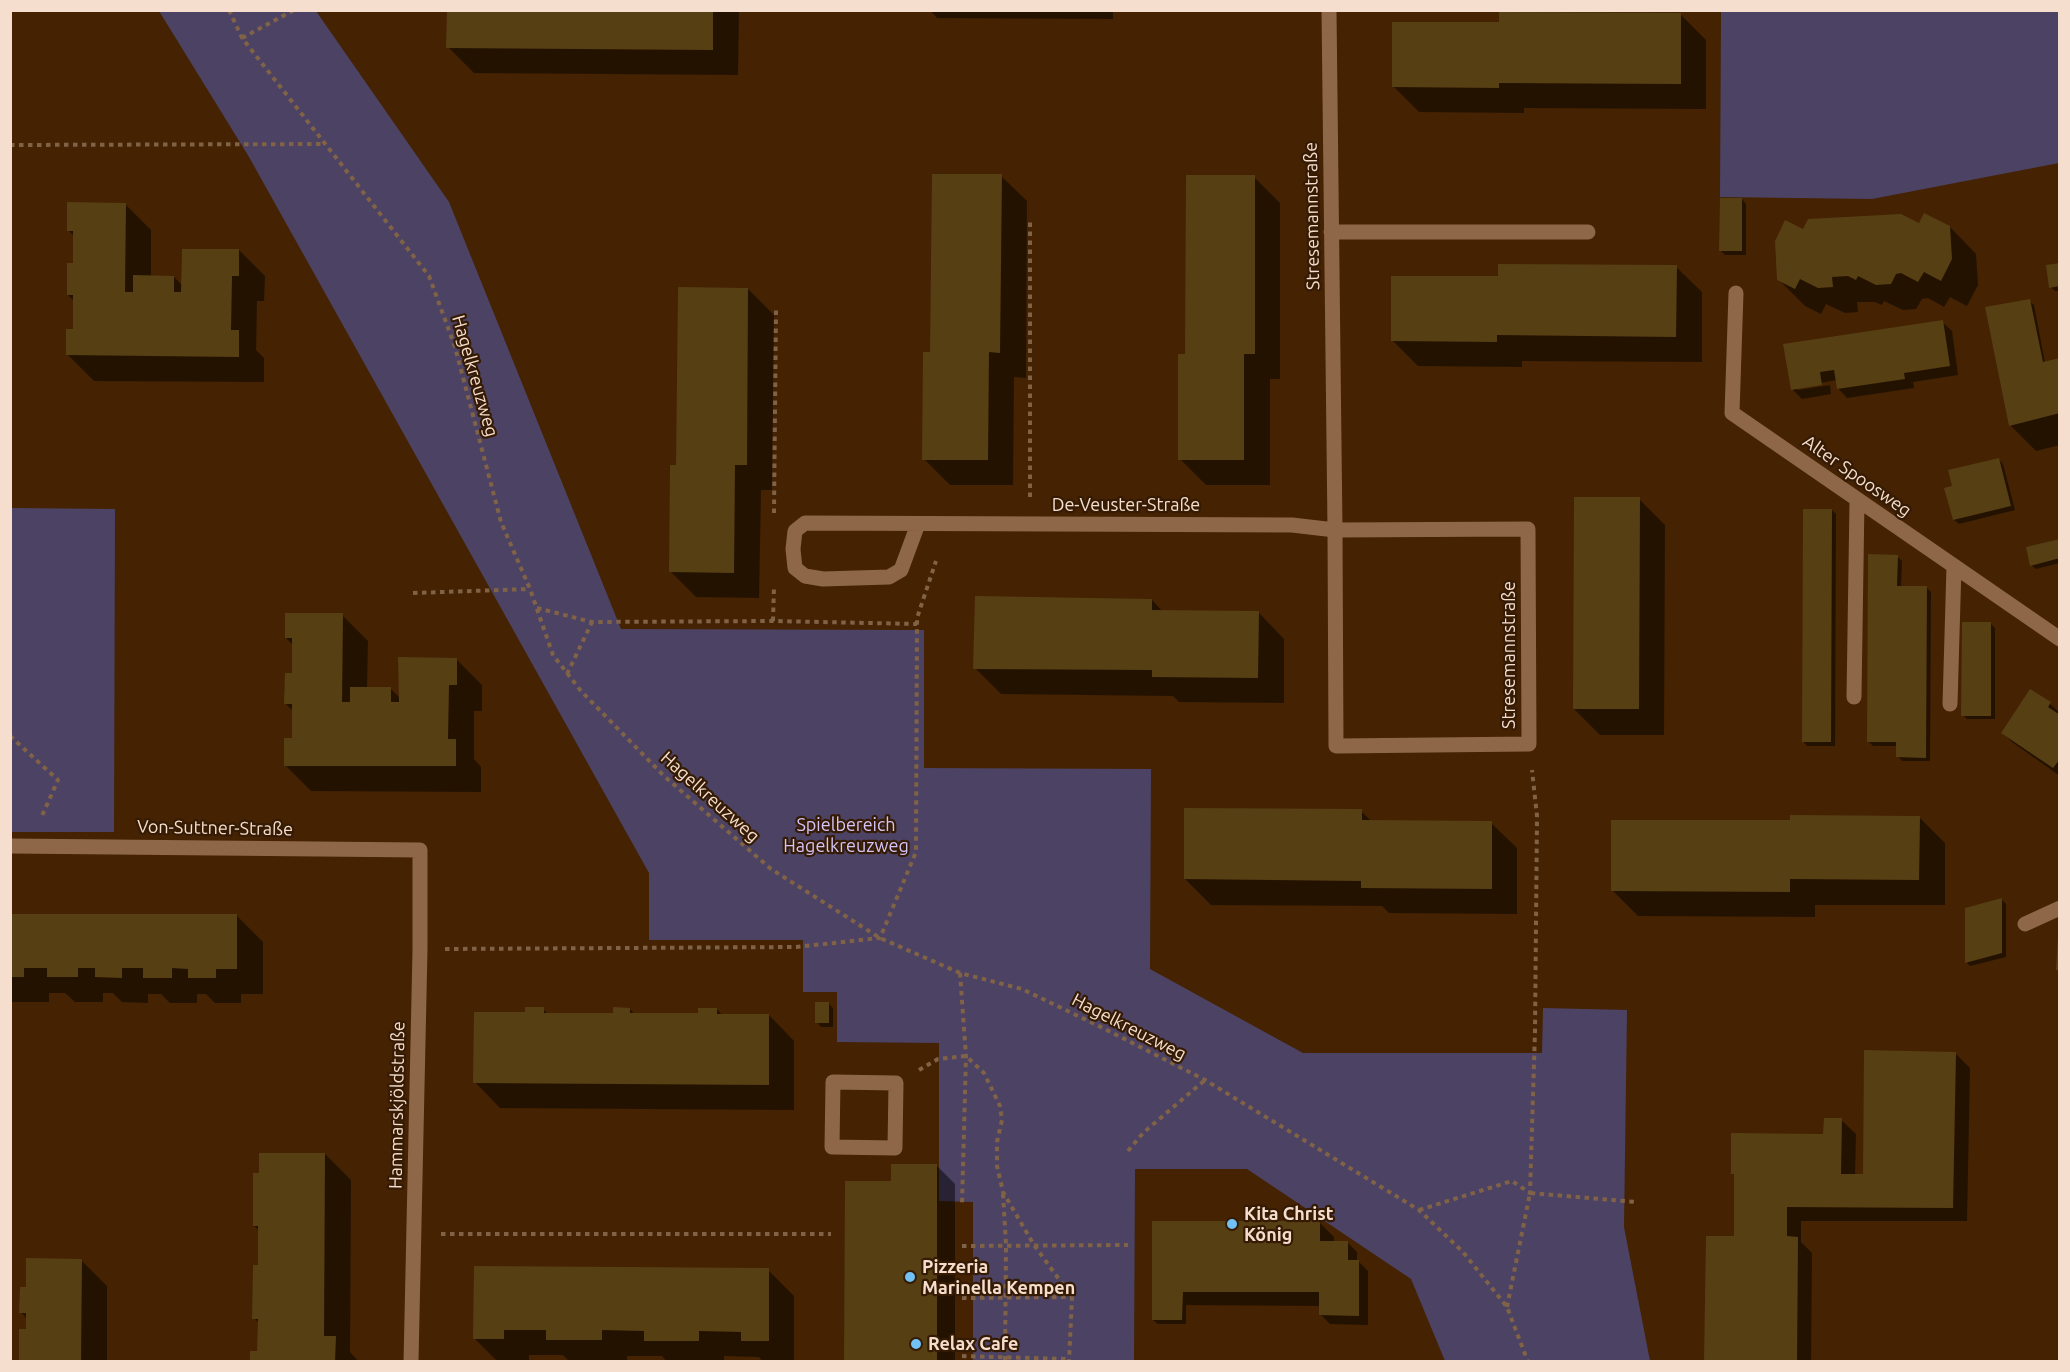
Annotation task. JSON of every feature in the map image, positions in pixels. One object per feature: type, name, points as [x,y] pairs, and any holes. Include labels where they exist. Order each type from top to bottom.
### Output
[{"type":"street","name":"Stresemannstraße","points":[[1329,10],[1336,746],[1529,744],[1528,529],[1335,530]]},
{"type":"street","points":[[1332,232],[1588,232]]},
{"type":"street","name":"Alter Spoosweg","points":[[1736,293],[1732,413],[2060,639]]},
{"type":"street","points":[[1854,697],[1857,500]]},
{"type":"street","name":"De-Veuster-Straße","points":[[918,524],[902,570],[888,577],[823,579],[805,576],[795,568],[793,549],[795,531],[805,523],[1292,525],[1335,530]]},
{"type":"street","points":[[1950,704],[1954,566]]},
{"type":"street","name":"Von-Suttner-Straße","points":[[10,846],[420,850]]},
{"type":"street","name":"Hammarskjöldstraße","points":[[411,1362],[420,850]]},
{"type":"street","points":[[2025,924],[2060,908]]},
{"type":"street","points":[[833,1082],[896,1083],[895,1148],[832,1147],[833,1082]]},
{"type":"path","name":"Hagelkreuzweg","points":[[228,10],[242,38],[429,276],[455,347],[501,522],[530,589],[553,655],[581,690],[664,776],[771,869],[880,938],[960,973],[1022,988],[1205,1080],[1419,1210],[1463,1252],[1507,1307],[1528,1362]]},
{"type":"path","points":[[242,38],[294,10]]},
{"type":"path","points":[[10,145],[325,144]]},
{"type":"path","points":[[1030,219],[1030,524]]},
{"type":"path","points":[[774,514],[776,310]]},
{"type":"path","points":[[420,950],[796,947],[880,938],[916,852],[917,618],[949,523]]},
{"type":"path","points":[[773,621],[774,585]]},
{"type":"path","points":[[413,593],[530,589]]},
{"type":"path","points":[[536,608],[592,622],[773,621],[917,624]]},
{"type":"path","points":[[567,674],[592,622]]},
{"type":"path","points":[[10,736],[58,780],[41,819],[41,846]]},
{"type":"path","points":[[1507,1307],[1530,1193],[1535,1030],[1537,816],[1529,744]]},
{"type":"path","points":[[960,973],[966,1056],[962,1204]]},
{"type":"path","points":[[896,1083],[938,1059],[966,1056],[984,1073],[1000,1106],[1002,1120],[996,1142],[997,1166],[1003,1192],[1006,1245],[1005,1359]]},
{"type":"path","points":[[1128,1151],[1143,1133],[1205,1080]]},
{"type":"path","points":[[1419,1210],[1512,1180],[1530,1193],[1636,1203]]},
{"type":"path","points":[[962,1356],[1069,1360],[1072,1297],[1034,1245],[1003,1192]]},
{"type":"path","points":[[413,1234],[831,1234]]},
{"type":"path","points":[[962,1246],[1128,1245]]},
{"type":"path","points":[[962,1298],[1072,1297]]},
{"type":"green space","name":"Spielbereich Hagelkreuzweg","points":[[159,11],[316,11],[449,202],[621,629],[924,630],[924,768],[1151,769],[1150,969],[1303,1053],[1542,1053],[1543,1008],[1627,1010],[1624,1227],[1650,1361],[1445,1361],[1411,1279],[1247,1169],[1135,1169],[1134,1361],[973,1361],[973,1202],[939,1201],[939,1043],[837,1042],[837,992],[803,992],[803,940],[649,940],[649,873],[249,157]]},
{"type":"green space","points":[[1721,11],[2059,11],[2059,163],[1872,199],[1720,197]]},
{"type":"green space","points":[[11,508],[115,509],[114,832],[11,832]]},
{"type":"building","points":[[447,10],[713,10],[713,50],[446,48]]},
{"type":"building","points":[[1499,12],[1681,13],[1681,84],[1499,83],[1499,88],[1392,87],[1392,22],[1499,22]]},
{"type":"building","points":[[932,174],[1002,174],[1000,353],[989,352],[988,460],[922,460],[923,352],[930,352]]},
{"type":"building","points":[[1186,175],[1255,175],[1255,354],[1244,354],[1244,460],[1178,460],[1178,354],[1185,354]]},
{"type":"building","points":[[1720,198],[1742,198],[1742,251],[1719,251]]},
{"type":"building","points":[[67,202],[126,203],[125,292],[133,292],[133,275],[174,276],[174,292],[181,292],[182,249],[239,249],[239,276],[232,276],[231,330],[239,330],[239,357],[66,355],[66,329],[73,329],[73,295],[67,295],[67,263],[73,263],[73,231],[67,231]]},
{"type":"building","points":[[1924,213],[1950,226],[1952,259],[1941,281],[1924,272],[1918,282],[1901,273],[1896,274],[1891,284],[1876,285],[1858,276],[1856,280],[1848,276],[1832,277],[1833,287],[1818,288],[1800,279],[1795,289],[1777,280],[1775,241],[1785,220],[1803,229],[1808,219],[1901,214],[1919,223]]},
{"type":"building","points":[[2060,263],[2060,286],[2049,288],[2046,265]]},
{"type":"building","points":[[1498,264],[1677,265],[1676,337],[1497,335],[1497,342],[1391,341],[1391,276],[1498,276]]},
{"type":"building","points":[[678,287],[748,288],[747,465],[735,465],[734,573],[669,572],[670,465],[676,465]]},
{"type":"building","points":[[2030,299],[2043,362],[2060,358],[2060,413],[2009,426],[1985,307]]},
{"type":"building","points":[[1943,320],[1950,366],[1904,373],[1905,379],[1837,389],[1834,370],[1820,372],[1822,385],[1791,390],[1783,344]]},
{"type":"building","points":[[1999,458],[2011,506],[1953,520],[1944,488],[1952,486],[1948,470]]},
{"type":"building","points":[[1574,497],[1640,497],[1639,709],[1573,709]]},
{"type":"building","points":[[1803,509],[1832,509],[1831,742],[1802,742]]},
{"type":"building","points":[[2060,539],[2060,558],[2030,566],[2026,547]]},
{"type":"building","points":[[1868,554],[1898,555],[1897,586],[1927,586],[1926,758],[1896,757],[1896,742],[1867,742]]},
{"type":"building","points":[[975,596],[1152,599],[1152,610],[1259,611],[1258,678],[1152,677],[1152,670],[973,669]]},
{"type":"building","points":[[285,613],[343,613],[342,702],[350,702],[350,687],[391,687],[391,702],[399,702],[398,657],[457,658],[457,685],[449,685],[448,739],[456,739],[456,766],[284,766],[284,738],[292,738],[292,704],[284,704],[285,673],[292,673],[292,638],[285,638]]},
{"type":"building","points":[[1962,622],[1991,622],[1991,716],[1961,716]]},
{"type":"building","points":[[2030,689],[2051,702],[2048,707],[2060,715],[2060,759],[2053,768],[2001,733]]},
{"type":"building","points":[[1184,808],[1362,809],[1362,820],[1492,821],[1492,889],[1361,888],[1361,881],[1184,879]]},
{"type":"building","points":[[1790,815],[1920,816],[1919,880],[1790,879],[1790,892],[1611,891],[1611,820],[1790,820]]},
{"type":"building","points":[[2002,898],[2002,953],[1965,963],[1965,908]]},
{"type":"building","points":[[10,914],[237,914],[237,969],[216,969],[216,978],[188,978],[188,969],[172,968],[172,978],[143,978],[143,968],[122,968],[122,978],[95,977],[95,968],[78,968],[78,977],[47,977],[47,968],[24,968],[24,977],[10,977]]},
{"type":"building","points":[[2058,936],[2060,936],[2060,971],[2056,970]]},
{"type":"building","points":[[815,1002],[829,1002],[829,1023],[815,1023]]},
{"type":"building","points":[[525,1007],[544,1007],[544,1013],[613,1013],[613,1007],[630,1008],[630,1013],[698,1013],[698,1008],[717,1008],[717,1014],[769,1014],[769,1085],[473,1083],[474,1012],[525,1012]]},
{"type":"building","points":[[1864,1050],[1956,1052],[1953,1208],[1787,1207],[1787,1236],[1798,1237],[1797,1362],[1704,1362],[1706,1236],[1734,1236],[1734,1174],[1731,1174],[1731,1133],[1823,1134],[1824,1118],[1842,1118],[1841,1174],[1863,1174]]},
{"type":"building","points":[[259,1153],[325,1153],[324,1336],[336,1336],[335,1362],[250,1362],[250,1351],[257,1351],[258,1319],[252,1319],[253,1265],[258,1265],[258,1226],[253,1226],[253,1173],[259,1173]]},
{"type":"building","points":[[891,1164],[937,1164],[937,1362],[844,1362],[845,1181],[891,1181]]},
{"type":"building","points":[[1152,1221],[1320,1221],[1320,1241],[1348,1241],[1348,1260],[1359,1260],[1359,1316],[1319,1315],[1319,1292],[1183,1292],[1182,1320],[1152,1320]]},
{"type":"building","points":[[26,1258],[82,1259],[81,1362],[19,1362],[19,1329],[26,1329],[26,1313],[19,1313],[20,1287],[26,1287]]},
{"type":"building","points":[[474,1266],[769,1268],[769,1341],[741,1341],[741,1332],[699,1331],[699,1341],[644,1341],[644,1331],[602,1330],[602,1340],[546,1340],[546,1330],[504,1330],[504,1339],[473,1339]]},
{"type":"place","name":"Kita Christ König","points":[[1232,1224]]},
{"type":"place","name":"Pizzeria Marinella Kempen","points":[[910,1277]]},
{"type":"place","name":"Relax Cafe","points":[[916,1344]]}]
